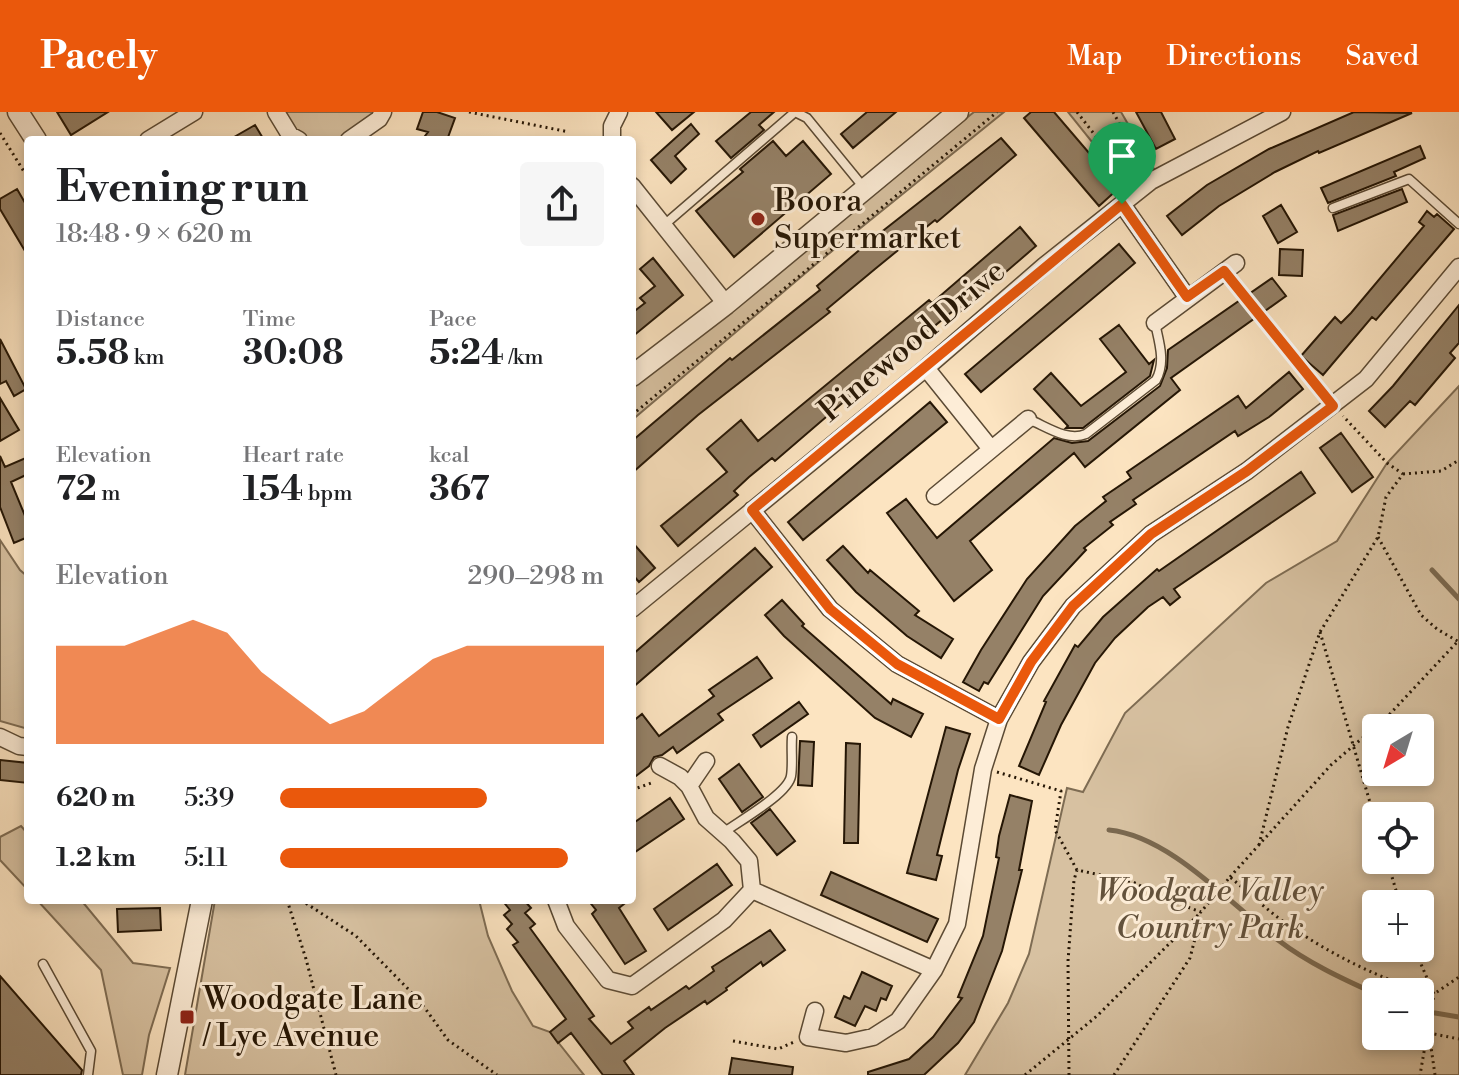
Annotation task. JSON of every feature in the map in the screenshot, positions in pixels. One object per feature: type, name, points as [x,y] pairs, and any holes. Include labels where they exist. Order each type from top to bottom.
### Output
[{"type":"street","points":[[18,112],[33,136]]},
{"type":"street","points":[[155,136],[194,112]]},
{"type":"street","points":[[276,112],[292,136]]},
{"type":"street","points":[[355,136],[379,119],[383,112]]},
{"type":"street","points":[[612,136],[612,126],[619,112]]},
{"type":"street","points":[[636,373],[726,304],[958,112]]},
{"type":"street","name":"Pinewood Drive","points":[[636,606],[926,368],[1044,266],[1145,186],[1282,112]]},
{"type":"street","points":[[636,191],[726,304]]},
{"type":"street","points":[[1122,204],[1187,297]]},
{"type":"street","points":[[1155,323],[1230,267]]},
{"type":"street","points":[[815,1011],[808,1037],[846,1043],[873,1037],[898,1021],[934,970],[957,924],[983,769],[999,719],[1031,662],[1073,606],[1151,534],[1247,471],[1366,379],[1459,267]]},
{"type":"street","points":[[926,368],[991,449]]},
{"type":"street","points":[[935,496],[1028,419]]},
{"type":"street","points":[[752,510],[830,609],[897,664],[999,719]]},
{"type":"street","points":[[0,737],[24,747]]},
{"type":"street","points":[[689,786],[706,761]]},
{"type":"street","points":[[558,904],[566,926],[608,980],[632,986],[724,920],[752,890],[749,861],[706,818],[689,786],[660,766]]},
{"type":"street","points":[[752,890],[934,970]]},
{"type":"street","points":[[167,1075],[201,904]]},
{"type":"lane","points":[[664,225],[795,112],[807,118],[865,189]]},
{"type":"lane","points":[[1333,208],[1409,179],[1459,224]]},
{"type":"lane","points":[[1028,419],[1068,436],[1077,438],[1086,434],[1156,380],[1161,371],[1162,358],[1155,323]]},
{"type":"lane","points":[[723,833],[788,786],[792,773],[792,737]]},
{"type":"lane","points":[[43,964],[91,1051],[88,1075]]},
{"type":"path","points":[[469,112],[569,132]]},
{"type":"path","points":[[636,412],[997,112]]},
{"type":"path","points":[[1077,112],[1145,186]]},
{"type":"path","points":[[1113,112],[1145,186]]},
{"type":"path","points":[[0,133],[24,172]]},
{"type":"path","points":[[1230,267],[1333,406],[1387,463],[1403,474],[1441,471],[1459,460]]},
{"type":"path","points":[[1259,845],[1288,727],[1320,632],[1378,537],[1386,497],[1403,474]]},
{"type":"path","points":[[1025,1075],[1097,1016],[1201,912],[1331,765],[1398,706],[1459,641],[1437,629],[1421,615],[1378,537]]},
{"type":"path","points":[[1320,632],[1370,802]]},
{"type":"path","points":[[983,769],[1061,791],[1055,830],[1077,870],[1068,961],[1069,1075]]},
{"type":"path","points":[[636,789],[654,782]]},
{"type":"path","points":[[1077,870],[1133,882],[1201,912]]},
{"type":"path","points":[[1230,877],[1288,925],[1358,965],[1389,978]]},
{"type":"path","points":[[288,904],[336,1075]]},
{"type":"path","points":[[307,904],[356,936],[419,1000],[448,1040],[497,1075]]},
{"type":"path","points":[[1114,1075],[1190,958],[1201,912]]},
{"type":"path","points":[[1434,994],[1459,977]]},
{"type":"path","points":[[1434,1034],[1459,1039]]},
{"type":"path","points":[[733,1041],[778,1049],[808,1037]]},
{"type":"path","points":[[1420,1075],[1425,1050]]},
{"type":"path","points":[[1431,1050],[1435,1075]]},
{"type":"green space","points":[[283,112],[378,112],[348,136],[303,136],[295,131]]},
{"type":"green space","points":[[974,112],[1004,112],[821,260],[636,417],[636,383]]},
{"type":"green space","points":[[1068,112],[1121,112],[1154,169],[1129,188]]},
{"type":"green space","name":"Woodgate Valley Country Park","points":[[1459,386],[1459,1075],[965,1075],[1008,1003],[1029,954],[1067,788],[1083,792],[1125,713],[1266,583],[1337,541],[1387,463]]},
{"type":"green space","points":[[0,540],[24,574],[24,728],[0,721]]},
{"type":"green space","points":[[21,826],[24,829],[24,886],[0,860],[0,837]]},
{"type":"green space","points":[[41,904],[84,904],[133,963],[170,968],[149,1035],[142,1075],[123,1075],[101,970]]},
{"type":"green space","points":[[214,904],[480,904],[488,936],[512,991],[533,1026],[550,1032],[584,1075],[185,1075]]},
{"type":"building","points":[[57,112],[108,112],[71,135]]},
{"type":"building","points":[[423,112],[437,112],[455,118],[448,136],[425,136],[428,132],[417,129]]},
{"type":"building","points":[[656,112],[694,112],[672,130]]},
{"type":"building","points":[[751,112],[774,112],[759,125],[764,130],[731,158],[716,141]]},
{"type":"building","points":[[867,112],[896,112],[853,148],[841,134]]},
{"type":"building","points":[[1031,112],[1054,112],[1119,188],[1099,206],[1024,118]]},
{"type":"building","points":[[1136,112],[1161,112],[1175,139],[1156,149]]},
{"type":"building","points":[[1354,112],[1412,113],[1275,172],[1219,206],[1182,235],[1167,216],[1207,185],[1269,149]]},
{"type":"building","points":[[691,124],[699,134],[675,156],[686,169],[671,183],[651,160]]},
{"type":"building","points":[[255,125],[262,136],[236,136]]},
{"type":"building","points":[[1001,138],[1016,155],[827,309],[830,312],[698,415],[636,469],[636,438],[730,358],[732,360],[820,290],[817,286]]},
{"type":"building","points":[[773,141],[786,156],[803,141],[831,174],[734,257],[696,211],[743,172],[740,169]]},
{"type":"building","points":[[1420,146],[1425,158],[1394,172],[1396,176],[1328,203],[1321,188]]},
{"type":"building","points":[[17,189],[24,201],[24,249],[0,209],[0,199]]},
{"type":"building","points":[[1402,189],[1407,202],[1338,231],[1333,215]]},
{"type":"building","points":[[1281,205],[1297,232],[1278,243],[1263,216]]},
{"type":"building","points":[[1427,211],[1434,217],[1437,214],[1454,229],[1376,320],[1372,317],[1323,375],[1301,356],[1335,317],[1341,323],[1351,313],[1424,226],[1419,222]]},
{"type":"building","points":[[1020,227],[1036,246],[956,315],[953,311],[883,368],[775,461],[772,458],[749,477],[734,491],[738,495],[678,546],[661,526],[727,472],[707,449],[741,420],[758,441],[929,300],[932,303]]},
{"type":"building","points":[[1119,244],[1135,263],[981,392],[965,374]]},
{"type":"building","points":[[1280,249],[1303,250],[1302,276],[1279,275]]},
{"type":"building","points":[[653,258],[683,295],[636,334],[636,310],[645,303],[640,298],[655,286],[640,269]]},
{"type":"building","points":[[1272,278],[1286,296],[1171,378],[1180,390],[1085,467],[1074,453],[970,541],[992,570],[954,601],[887,513],[906,499],[937,538],[1054,438],[1072,443],[1088,441],[1160,386],[1167,368],[1168,350]]},
{"type":"building","points":[[1459,305],[1459,343],[1450,353],[1455,358],[1415,405],[1410,401],[1385,427],[1369,411]]},
{"type":"building","points":[[1119,325],[1149,364],[1154,360],[1150,376],[1083,428],[1066,428],[1068,426],[1034,389],[1051,373],[1081,406],[1126,372],[1100,339]]},
{"type":"building","points":[[0,339],[24,390],[14,396],[6,381],[0,384]]},
{"type":"building","points":[[1289,372],[1303,389],[1269,417],[1238,436],[1235,431],[1133,500],[1136,504],[1110,522],[1113,525],[1084,548],[1086,550],[1043,596],[988,684],[984,682],[979,691],[963,682],[1027,579],[1075,526],[1106,501],[1103,497],[1131,478],[1127,472],[1238,396],[1246,408]]},
{"type":"building","points":[[0,398],[19,430],[0,441]]},
{"type":"building","points":[[930,402],[947,422],[803,540],[788,522]]},
{"type":"building","points":[[1341,433],[1373,477],[1352,492],[1320,448]]},
{"type":"building","points":[[0,456],[5,467],[24,459],[24,476],[11,482],[24,513],[24,539],[14,543],[0,507]]},
{"type":"building","points":[[1301,472],[1315,493],[1174,589],[1180,597],[1170,605],[1163,597],[1148,607],[1115,638],[1095,663],[1061,725],[1039,775],[1019,766],[1044,701],[1075,645],[1078,647],[1103,617],[1157,569],[1159,571]]},
{"type":"building","points":[[843,546],[868,573],[870,570],[919,611],[915,615],[953,639],[941,658],[907,636],[856,592],[827,560]]},
{"type":"building","points":[[636,547],[655,568],[639,582],[636,579]]},
{"type":"building","points":[[755,548],[772,567],[636,685],[636,652]]},
{"type":"building","points":[[782,600],[804,624],[802,626],[891,704],[893,699],[923,714],[911,737],[875,718],[784,636],[765,615]]},
{"type":"building","points":[[757,657],[772,678],[718,714],[723,720],[677,753],[673,747],[654,757],[649,766],[636,776],[636,719],[642,714],[659,736],[714,696],[709,690]]},
{"type":"building","points":[[799,702],[808,714],[761,747],[753,735]]},
{"type":"building","points":[[946,727],[970,734],[937,855],[942,856],[936,880],[907,873]]},
{"type":"building","points":[[800,741],[814,742],[812,786],[798,785]]},
{"type":"building","points":[[846,743],[860,744],[858,843],[844,843]]},
{"type":"building","points":[[0,760],[24,763],[24,783],[0,780]]},
{"type":"building","points":[[739,764],[763,797],[742,812],[719,779]]},
{"type":"building","points":[[1010,795],[1032,801],[1019,870],[1022,870],[1002,951],[974,1022],[958,1043],[924,1075],[868,1075],[868,1072],[909,1059],[933,1037],[962,998],[958,997],[983,936],[999,858],[996,857],[999,836]]},
{"type":"building","points":[[670,798],[684,819],[636,851],[636,821]]},
{"type":"building","points":[[770,809],[795,841],[777,855],[751,823]]},
{"type":"building","points":[[717,864],[732,885],[668,930],[654,909]]},
{"type":"building","points":[[831,872],[938,919],[927,942],[821,895]]},
{"type":"building","points":[[505,904],[528,904],[531,908],[525,913],[535,924],[530,928],[594,1016],[589,1019],[611,1044],[633,1028],[628,1022],[686,986],[689,989],[714,971],[712,967],[770,930],[785,950],[763,966],[761,962],[707,1004],[705,1001],[665,1028],[624,1061],[634,1075],[603,1075],[571,1033],[558,1043],[550,1032],[566,1019],[513,945],[518,942],[507,929],[512,924],[504,915],[510,910]]},
{"type":"building","points":[[591,904],[624,904],[619,908],[646,951],[625,964],[592,914],[596,910]]},
{"type":"building","points":[[160,908],[161,930],[118,932],[117,909]]},
{"type":"building","points":[[862,972],[892,986],[886,1000],[881,998],[876,1011],[865,1006],[855,1026],[835,1017],[844,996],[850,999]]},
{"type":"building","points":[[0,976],[82,1070],[81,1075],[0,1075]]},
{"type":"building","points":[[732,1058],[793,1067],[792,1075],[729,1075]]},
{"type":"waterway","points":[[1432,570],[1459,599]]},
{"type":"waterway","points":[[1109,830],[1132,835],[1177,858],[1289,948],[1362,987]]},
{"type":"waterway","points":[[1435,1013],[1459,1017]]},
{"type":"place","name":"Boora Supermarket","points":[[758,219]]},
{"type":"place","name":"Woodgate Lane / Lye Avenue","points":[[187,1017]]},
{"type":"route","points":[[1122,204],[1187,297],[1224,271],[1333,406],[1247,471],[1151,534],[1073,606],[1031,662],[999,719],[897,664],[830,609],[752,510],[1122,204]]}]
